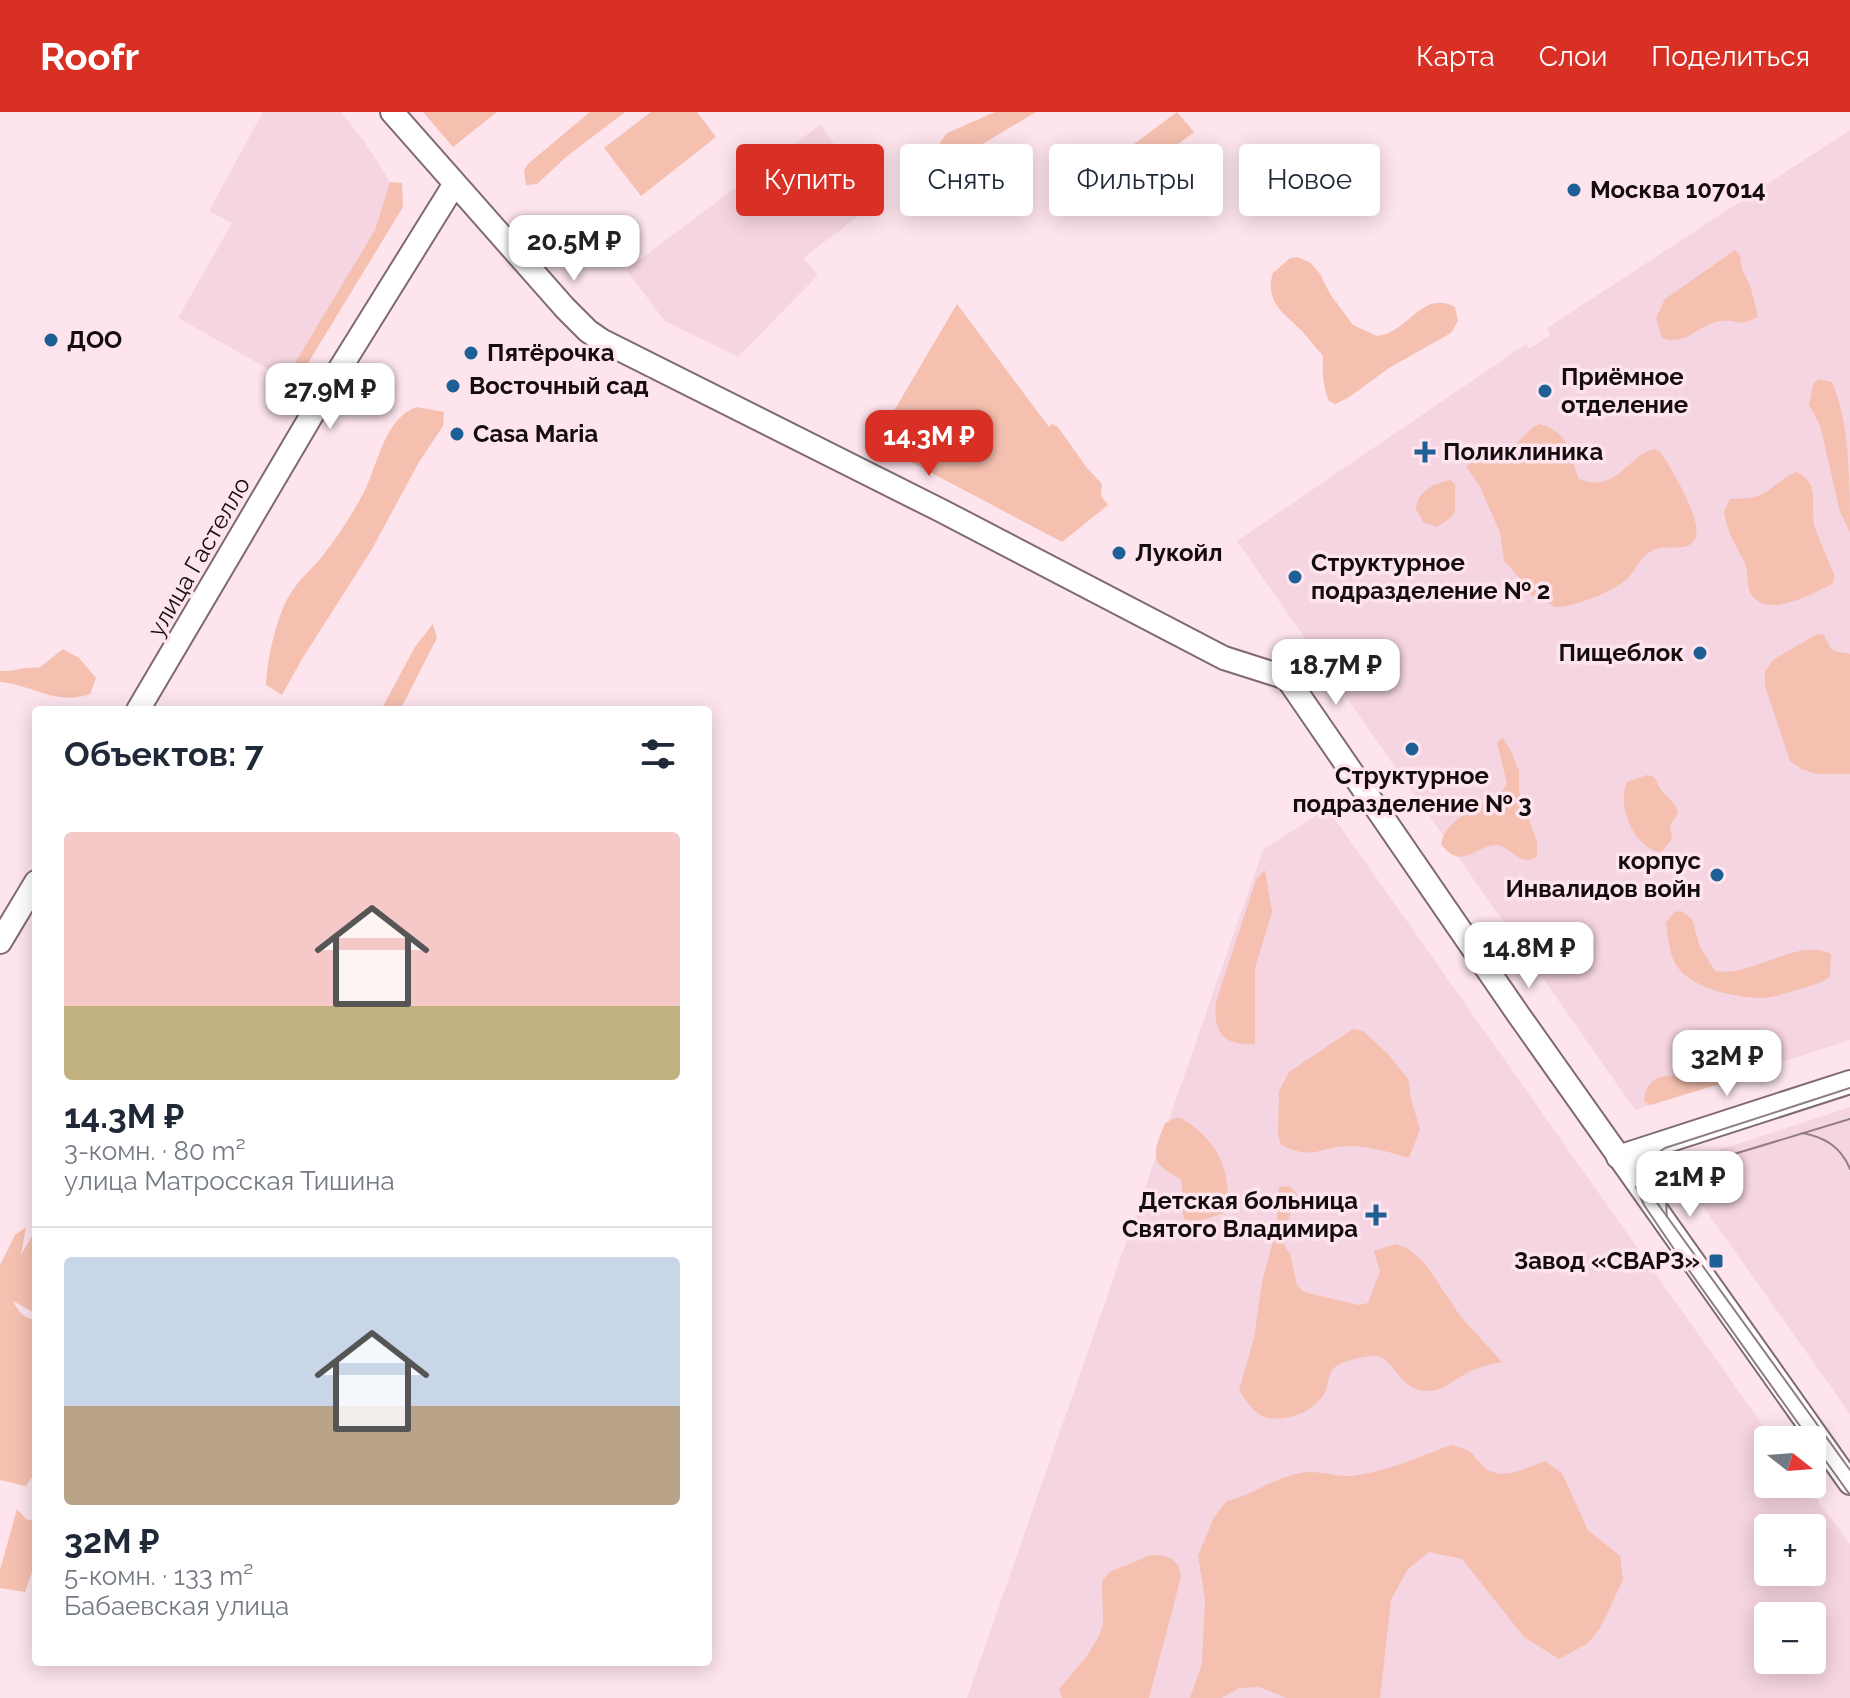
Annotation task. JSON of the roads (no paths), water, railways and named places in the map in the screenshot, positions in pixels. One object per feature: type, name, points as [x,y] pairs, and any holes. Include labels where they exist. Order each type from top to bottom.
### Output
[{"type":"street","points":[[392,112],[565,308],[601,340],[940,510],[1224,658],[1287,678],[1618,1157],[1850,1483]]},
{"type":"street","name":"улица Гастелло","points":[[140,706],[326,391],[454,185]]},
{"type":"street","points":[[0,942],[32,889]]},
{"type":"street","points":[[1618,1157],[1850,1082]]},
{"type":"tram line","points":[[1850,1088],[1665,1148],[1650,1162],[1646,1173],[1650,1193],[1850,1470]]},
{"type":"tram line","points":[[1667,1217],[1670,1187],[1678,1176],[1691,1167],[1850,1119]]},
{"type":"tram line","points":[[1802,1133],[1831,1144],[1850,1169]]},
{"type":"tram line","points":[[1636,1187],[1644,1205],[1678,1255],[1800,1426]]},
{"type":"tram line","points":[[1826,1462],[1850,1495]]},
{"type":"place","name":"Москва 107014","points":[[1574,190]]},
{"type":"place","name":"ДОО","points":[[51,340]]},
{"type":"place","name":"Пятёрочка","points":[[471,353]]},
{"type":"place","name":"Восточный сад","points":[[453,386]]},
{"type":"place","name":"Приёмное отделение","points":[[1545,391]]},
{"type":"place","name":"Casa Maria","points":[[457,434]]},
{"type":"place","name":"Поликлиника","points":[[1425,452]]},
{"type":"place","name":"Лукойл","points":[[1119,553]]},
{"type":"place","name":"Структурное подразделение № 2","points":[[1295,577]]},
{"type":"place","name":"Пищеблок","points":[[1700,653]]},
{"type":"place","name":"Структурное подразделение № 3","points":[[1412,749]]},
{"type":"place","name":"корпус Инвалидов войн","points":[[1717,875]]},
{"type":"place","name":"Детская больница Святого Владимира","points":[[1376,1215]]},
{"type":"place","name":"Завод «СВАРЗ»","points":[[1716,1261]]}]
